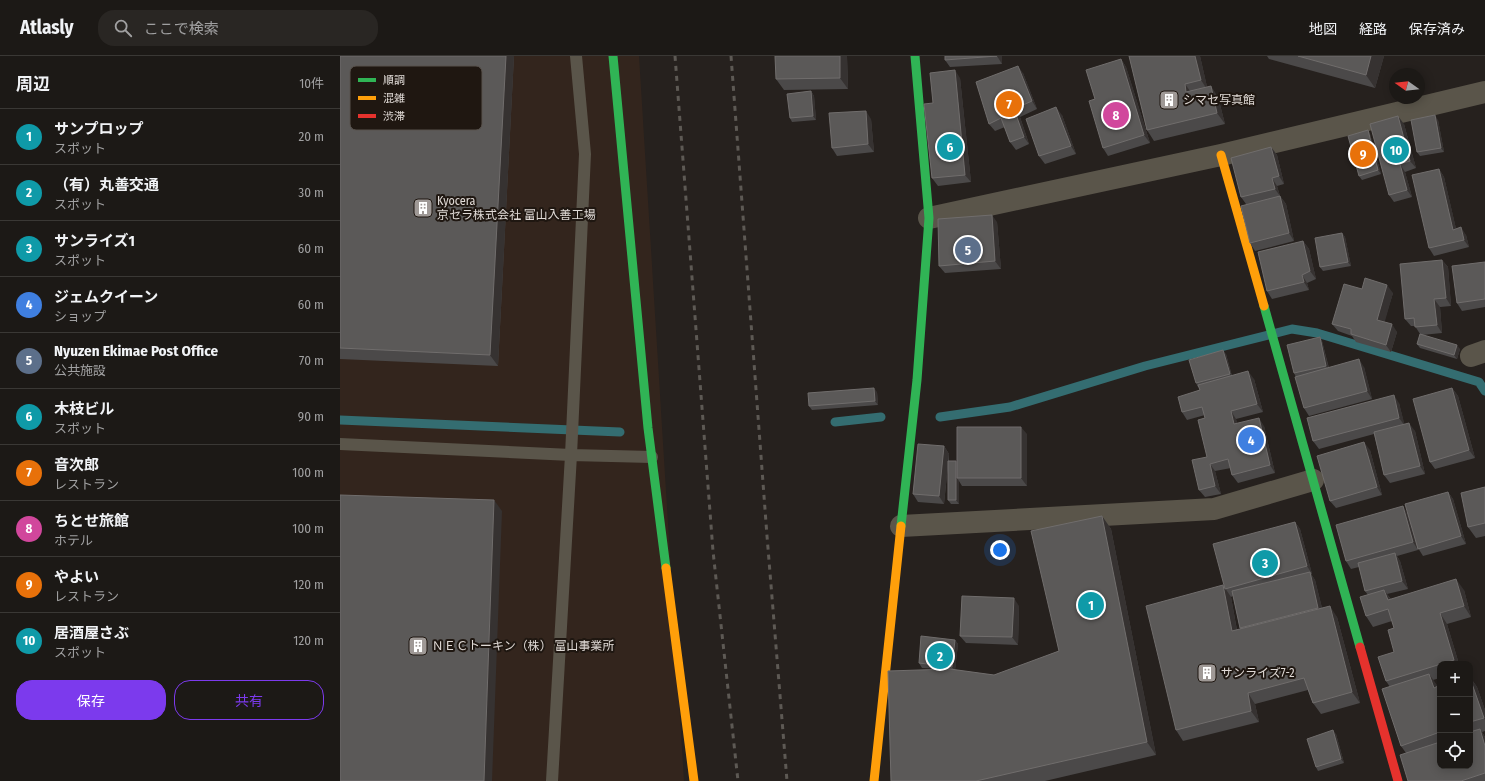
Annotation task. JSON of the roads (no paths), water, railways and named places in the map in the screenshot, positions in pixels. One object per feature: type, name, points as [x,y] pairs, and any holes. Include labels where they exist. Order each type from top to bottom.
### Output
[{"type":"street","points":[[613,56],[652,457],[694,781]]},
{"type":"street","points":[[874,781],[917,380],[929,218],[915,56]]},
{"type":"street","points":[[929,218],[1221,155],[1485,92]]},
{"type":"street","points":[[1221,155],[1398,781]]},
{"type":"street","points":[[901,526],[1214,509],[1313,480]]},
{"type":"lane","points":[[552,781],[571,455],[584,154],[576,56]]},
{"type":"lane","points":[[340,444],[571,455],[652,457]]},
{"type":"waterway","points":[[940,417],[1010,407],[1145,366],[1292,329],[1317,333],[1479,382],[1485,391]]},
{"type":"waterway","points":[[835,422],[881,417]]},
{"type":"waterway","points":[[340,420],[620,432]]},
{"type":"railway","points":[[675,56],[713,551],[738,781]]},
{"type":"railway","points":[[731,56],[787,781]]},
{"type":"place","name":"シマセ写真館","points":[[1169,100]]},
{"type":"place","name":"音次郎","points":[[1009,104]]},
{"type":"place","name":"ちとせ旅館","points":[[1116,115]]},
{"type":"place","name":"木枝ビル","points":[[950,147]]},
{"type":"place","name":"居酒屋さぶ","points":[[1396,150]]},
{"type":"place","name":"やよい","points":[[1363,154]]},
{"type":"place","name":"Kyocera 京セラ株式会社 富山入善工場","points":[[423,208]]},
{"type":"place","name":"Nyuzen Ekimae Post Office","points":[[968,250]]},
{"type":"place","name":"ジェムクイーン","points":[[1251,440]]},
{"type":"place","name":"サンライズ1","points":[[1265,563]]},
{"type":"place","name":"サンプロップ","points":[[1091,605]]},
{"type":"place","name":"ＮＥＣトーキン（株） 富山事業所","points":[[418,646]]},
{"type":"place","name":"（有）丸善交通","points":[[940,656]]},
{"type":"place","name":"サンライズ7-2","points":[[1207,673]]}]
